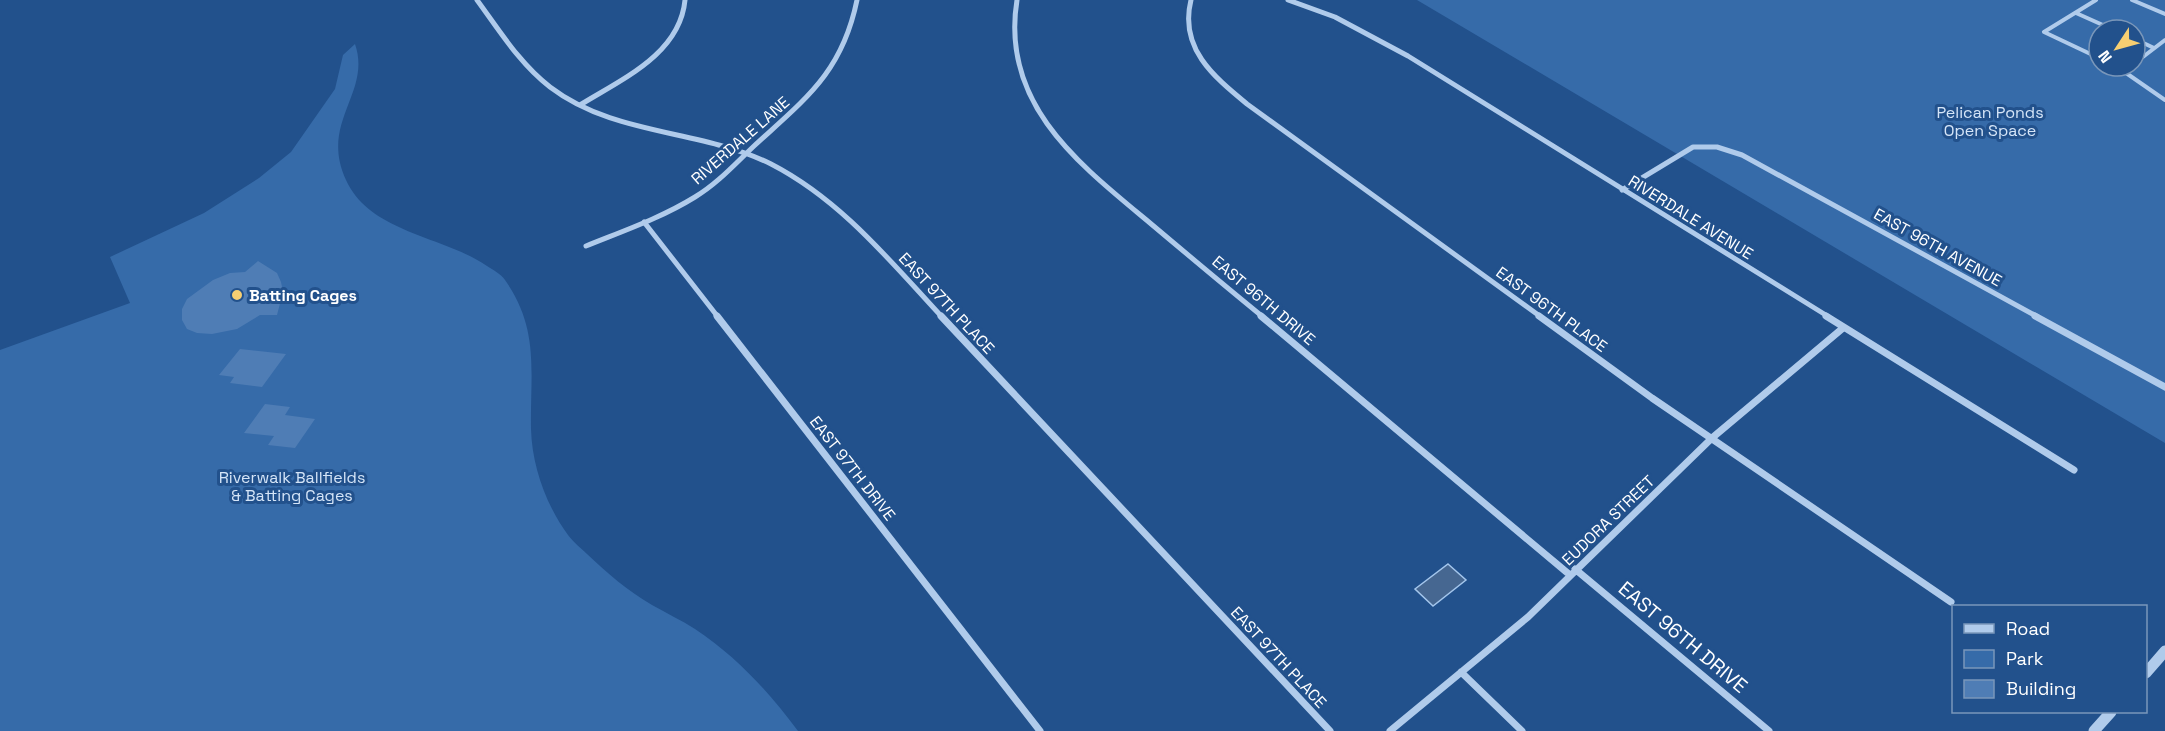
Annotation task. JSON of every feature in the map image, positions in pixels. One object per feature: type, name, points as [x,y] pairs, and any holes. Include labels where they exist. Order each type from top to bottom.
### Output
[{"type":"street","name":"EAST 97TH PLACE","points":[[477,0],[528,65],[560,94],[621,123],[712,142],[766,160],[800,179],[828,199],[851,220],[1330,731]]},
{"type":"street","points":[[580,105],[651,58],[669,42],[683,20],[685,0]]},
{"type":"street","name":"RIVERDALE LANE","points":[[586,246],[644,222],[706,190],[747,153],[810,95],[828,75],[851,33],[857,0]]},
{"type":"street","name":"EAST 96TH DRIVE","points":[[1017,0],[1014,21],[1015,49],[1024,80],[1052,131],[1083,166],[1573,572],[1769,731]]},
{"type":"street","name":"EAST 96TH PLACE","points":[[1191,0],[1186,22],[1188,34],[1200,56],[1223,85],[1652,399],[1951,602]]},
{"type":"street","name":"RIVERDALE AVENUE","points":[[1288,0],[1327,12],[1368,33],[2074,470]]},
{"type":"street","name":"EAST 96TH AVENUE","points":[[1622,190],[1693,147],[1718,147],[1742,155],[2165,387]]},
{"type":"street","name":"EAST 97TH DRIVE","points":[[644,222],[1040,731]]},
{"type":"street","name":"EUDORA STREET","points":[[1390,731],[1528,618],[1712,438],[1844,328]]},
{"type":"street","points":[[2147,671],[2165,651]]},
{"type":"street","points":[[1461,672],[1522,731]]},
{"type":"street","points":[[2094,731],[2109,713]]},
{"type":"lane","points":[[2087,52],[2044,32],[2096,0]]},
{"type":"lane","points":[[2132,0],[2165,14]]},
{"type":"lane","points":[[2076,13],[2087,18]]},
{"type":"lane","points":[[2147,54],[2165,40]]},
{"type":"lane","points":[[2147,45],[2154,48]]},
{"type":"lane","points":[[2136,78],[2165,100]]},
{"type":"green space","name":"Pelican Ponds Open Space","points":[[1417,0],[2165,0],[2165,443]]},
{"type":"green space","name":"Riverwalk Ballfields & Batting Cages","points":[[355,44],[358,62],[357,78],[341,124],[338,141],[339,160],[346,180],[357,198],[372,212],[409,232],[470,256],[497,272],[505,280],[524,316],[528,334],[532,370],[531,429],[537,471],[560,523],[575,543],[626,588],[695,629],[725,651],[775,702],[798,731],[0,731],[0,350],[130,303],[110,257],[204,213],[259,178],[291,152],[335,89],[343,55]]},
{"type":"shaded area","points":[[1448,564],[1466,580],[1433,606],[1415,589]]},
{"type":"building","name":"Batting Cages","points":[[258,261],[277,273],[281,282],[283,292],[277,315],[260,315],[237,329],[212,334],[197,333],[187,329],[182,320],[182,309],[187,299],[213,280],[230,273],[245,272]]},
{"type":"building","points":[[240,349],[286,354],[262,387],[230,383],[234,377],[219,375]]},
{"type":"building","points":[[265,404],[290,407],[285,415],[315,419],[295,448],[268,445],[274,436],[244,433]]},
{"type":"place","name":"Batting Cages","points":[[237,295]]}]
